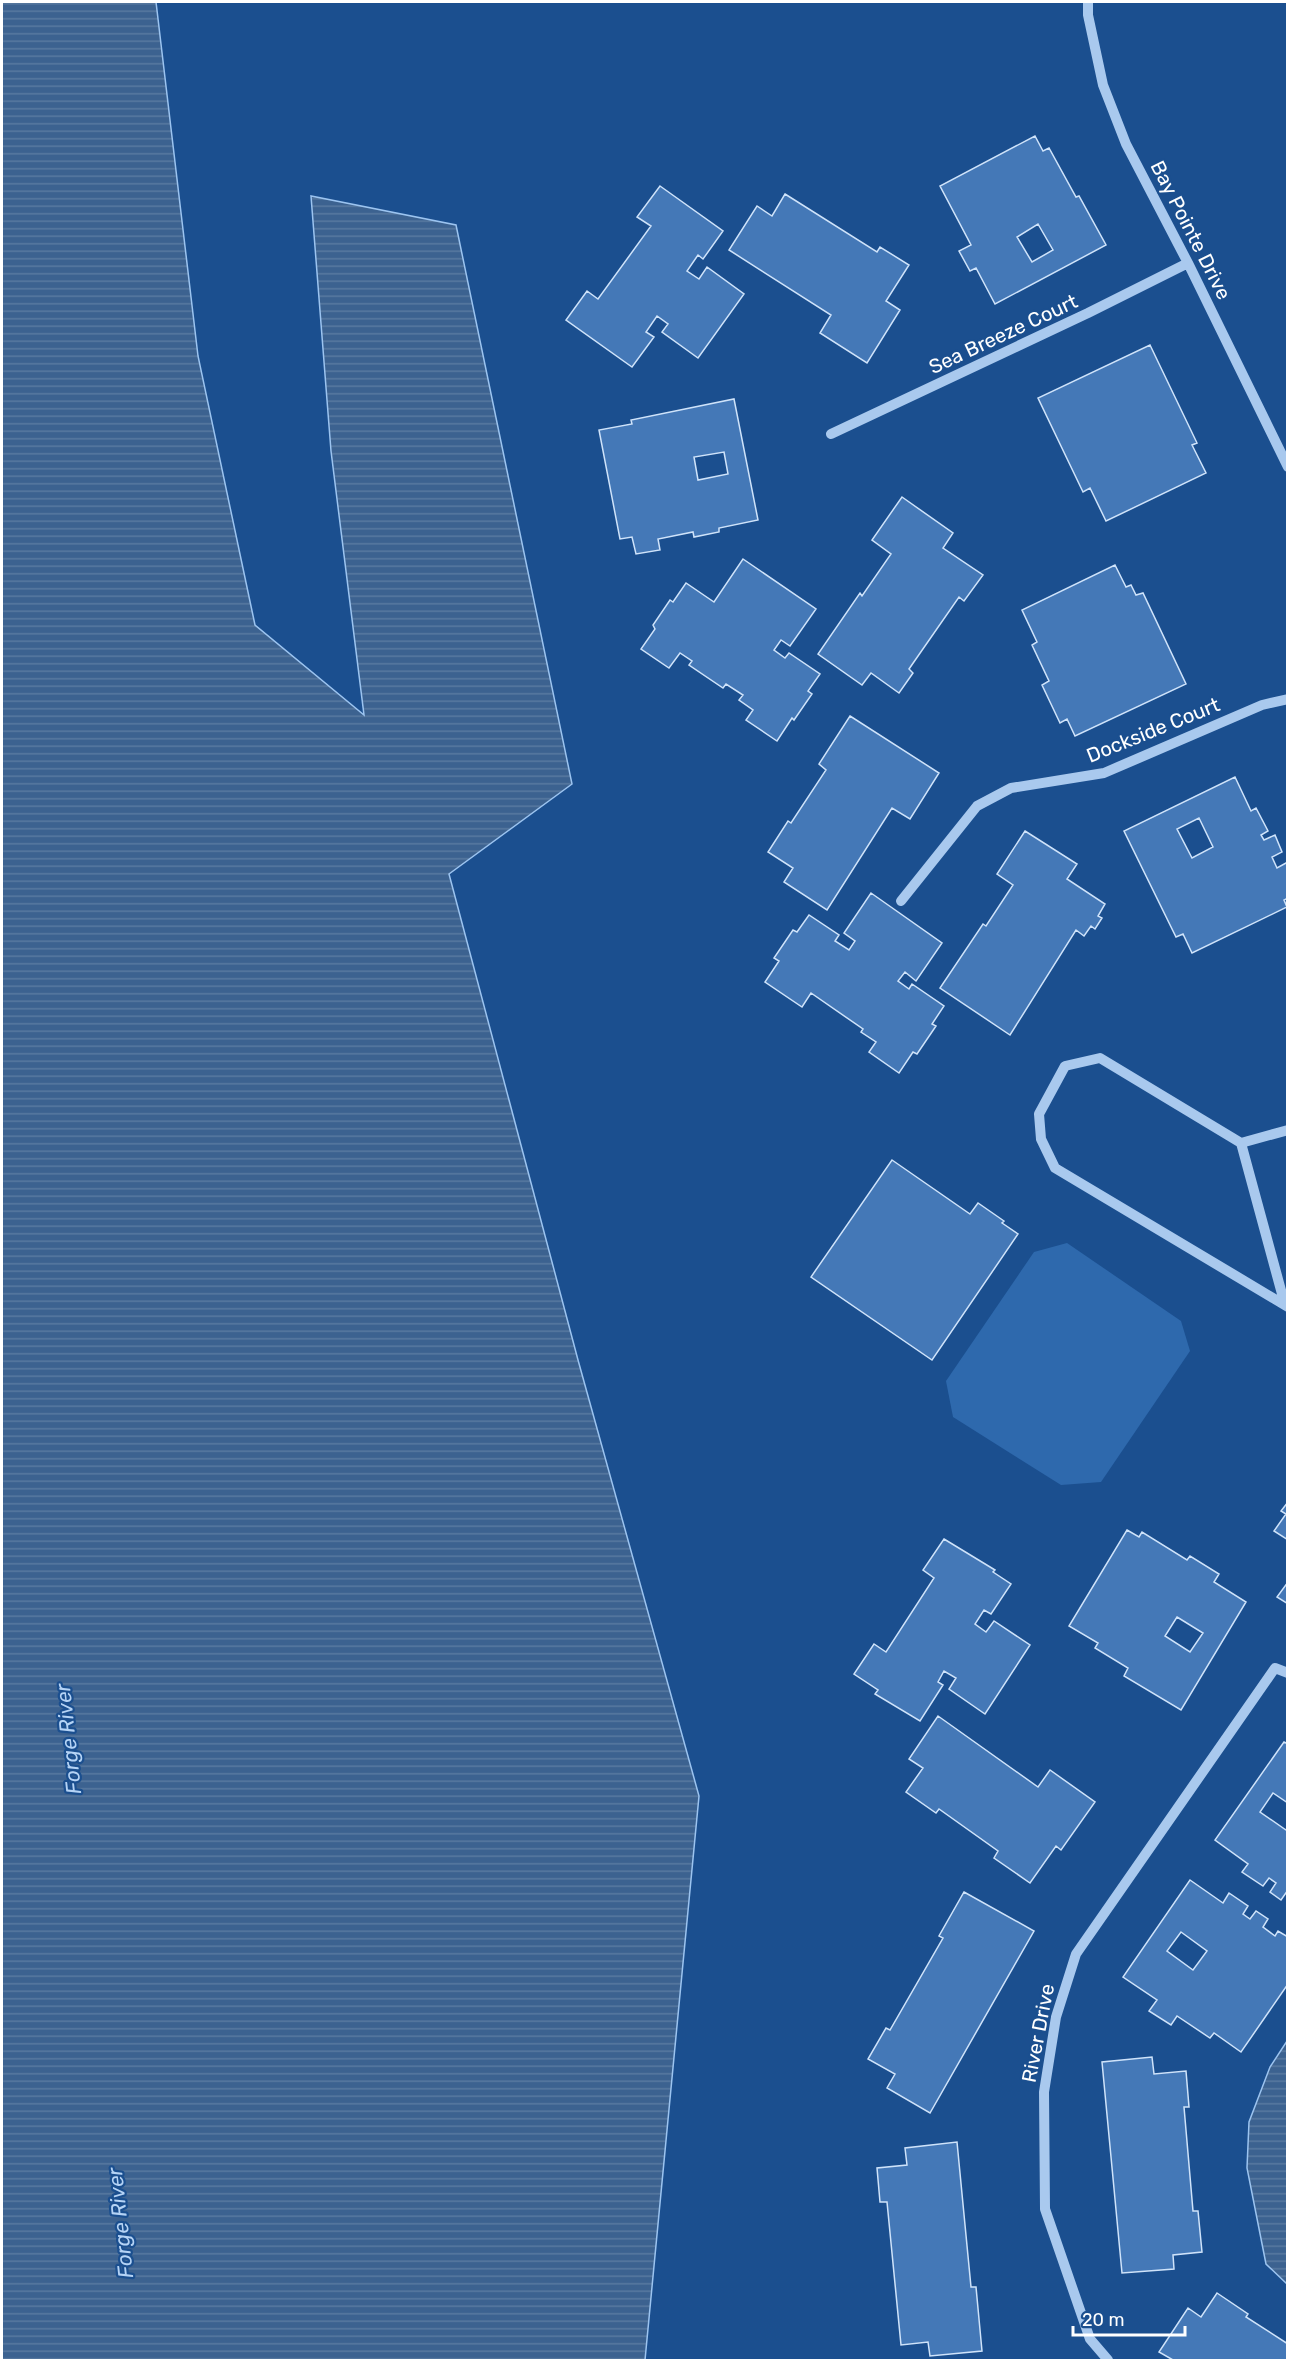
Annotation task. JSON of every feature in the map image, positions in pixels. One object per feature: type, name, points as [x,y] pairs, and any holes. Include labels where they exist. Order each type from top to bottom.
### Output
[{"type":"street","name":"Bay Pointe Drive","points":[[1088,2],[1088,15],[1103,85],[1126,144],[1188,263],[1287,466]]},
{"type":"street","name":"Sea Breeze Court","points":[[831,434],[1088,313],[1188,263]]},
{"type":"street","name":"Dockside Court","points":[[901,901],[978,806],[1011,788],[1104,773],[1262,705],[1287,699]]},
{"type":"street","points":[[1100,1058],[1241,1143],[1286,1306],[1055,1168],[1041,1139],[1039,1114],[1065,1066],[1100,1058]]},
{"type":"street","points":[[1241,1143],[1287,1130]]},
{"type":"street","name":"River Drive","points":[[1108,2361],[1090,2339],[1045,2209],[1044,2092],[1056,2017],[1076,1954],[1275,1668],[1287,1673]]},
{"type":"shaded area","points":[[1067,1243],[1181,1321],[1190,1351],[1101,1482],[1061,1485],[953,1417],[946,1381],[1034,1252]]},
{"type":"water","name":"Forge River","points":[[2,2],[156,2],[198,356],[255,625],[364,715],[331,451],[311,196],[456,225],[572,784],[449,874],[578,1360],[699,1796],[645,2360],[2,2360]]},
{"type":"water","points":[[1287,2041],[1287,2284],[1266,2264],[1247,2168],[1249,2122],[1270,2067]]},
{"type":"building","points":[[1035,136],[1043,151],[1049,148],[1106,245],[995,304],[976,268],[970,271],[959,251],[971,245],[940,186]],"holes":[[[1038,224],[1053,250],[1032,262],[1017,237]]]},
{"type":"building","points":[[660,186],[723,231],[703,259],[698,255],[687,271],[699,279],[707,267],[744,294],[698,358],[662,332],[668,324],[657,316],[646,332],[654,337],[632,367],[566,320],[587,291],[598,299],[651,226],[637,217]]},
{"type":"building","points":[[785,194],[877,252],[880,247],[909,265],[886,301],[900,310],[867,363],[820,333],[831,315],[729,250],[757,206],[772,216]]},
{"type":"building","points":[[1150,345],[1197,443],[1192,445],[1206,473],[1106,521],[1090,488],[1083,492],[1038,398]]},
{"type":"building","points":[[734,399],[758,520],[719,528],[719,532],[694,537],[693,532],[658,539],[660,550],[636,554],[632,537],[620,539],[599,430],[632,424],[631,420]],"holes":[[[724,452],[728,474],[698,480],[694,457]]]},
{"type":"building","points":[[902,497],[953,533],[943,548],[983,575],[964,601],[959,597],[909,669],[913,673],[899,693],[871,673],[862,685],[818,654],[860,593],[862,596],[891,554],[872,540]]},
{"type":"building","points":[[743,559],[816,609],[790,646],[781,640],[774,650],[785,658],[789,653],[820,674],[808,691],[812,694],[777,741],[746,720],[753,710],[739,700],[743,695],[726,684],[723,688],[689,665],[692,661],[680,653],[669,668],[641,649],[655,629],[653,625],[670,600],[673,602],[686,583],[714,602]]},
{"type":"building","points":[[1115,565],[1126,587],[1131,585],[1136,595],[1143,593],[1186,684],[1075,736],[1067,719],[1060,723],[1042,685],[1049,681],[1032,645],[1037,642],[1022,610]]},
{"type":"building","points":[[850,716],[939,773],[910,819],[892,808],[827,910],[784,882],[793,868],[768,852],[788,821],[791,823],[826,770],[819,764]]},
{"type":"building","points":[[1235,777],[1251,811],[1256,808],[1268,831],[1261,835],[1264,840],[1275,835],[1282,852],[1272,857],[1277,868],[1286,863],[1288,865],[1288,898],[1284,900],[1287,907],[1192,953],[1183,934],[1176,937],[1124,831]],"holes":[[[1199,818],[1213,847],[1192,858],[1177,829]]]},
{"type":"building","points":[[1025,831],[1077,864],[1067,879],[1105,904],[1098,916],[1102,918],[1095,929],[1091,926],[1084,936],[1076,930],[1010,1035],[940,988],[983,924],[986,926],[1013,885],[997,874]]},
{"type":"building","points":[[871,893],[942,943],[916,981],[905,972],[898,981],[909,989],[912,984],[944,1006],[932,1024],[936,1026],[917,1054],[913,1052],[899,1073],[869,1052],[876,1042],[861,1032],[863,1029],[811,993],[802,1007],[765,982],[779,961],[774,958],[793,930],[797,932],[809,915],[839,935],[835,941],[849,950],[855,941],[844,933]]},
{"type":"building","points":[[892,1160],[970,1214],[978,1203],[1018,1234],[932,1360],[811,1277]]},
{"type":"building","points":[[1288,1502],[1288,1540],[1274,1531],[1286,1514],[1281,1511]]},
{"type":"building","points":[[1127,1530],[1139,1537],[1142,1532],[1187,1560],[1190,1556],[1219,1574],[1214,1582],[1246,1602],[1181,1710],[1124,1676],[1128,1668],[1095,1648],[1098,1643],[1069,1626]],"holes":[[[1177,1617],[1203,1633],[1190,1652],[1165,1636]]]},
{"type":"building","points":[[944,1539],[995,1570],[993,1572],[1011,1584],[991,1614],[984,1610],[975,1624],[986,1632],[994,1621],[1030,1645],[985,1714],[949,1689],[956,1678],[944,1671],[938,1682],[943,1685],[920,1721],[875,1694],[878,1690],[854,1674],[874,1644],[886,1652],[934,1578],[923,1570]]},
{"type":"building","points":[[1288,1582],[1288,1604],[1277,1597]]},
{"type":"building","points":[[938,1716],[1038,1787],[1050,1770],[1095,1802],[1061,1850],[1056,1846],[1030,1883],[994,1858],[998,1851],[939,1809],[936,1813],[906,1792],[923,1768],[909,1759]]},
{"type":"building","points":[[1284,1742],[1288,1744],[1288,1803],[1273,1793],[1260,1812],[1286,1830],[1288,1827],[1288,1890],[1281,1900],[1270,1892],[1276,1883],[1269,1878],[1263,1886],[1242,1872],[1248,1864],[1215,1840]]},
{"type":"building","points":[[1190,1880],[1223,1903],[1229,1893],[1248,1906],[1243,1914],[1250,1919],[1256,1911],[1268,1919],[1263,1927],[1275,1936],[1278,1931],[1288,1937],[1288,1984],[1241,2052],[1214,2033],[1210,2038],[1177,2016],[1171,2025],[1149,2011],[1157,2000],[1123,1977]],"holes":[[[1181,1932],[1207,1951],[1193,1970],[1167,1951]]]},
{"type":"building","points":[[964,1892],[1034,1931],[930,2113],[887,2088],[895,2074],[868,2059],[886,2028],[890,2030],[943,1938],[939,1936]]},
{"type":"building","points":[[1152,2057],[1154,2074],[1186,2071],[1189,2107],[1184,2107],[1193,2211],[1198,2211],[1202,2252],[1173,2255],[1174,2269],[1122,2273],[1102,2062]]},
{"type":"building","points":[[957,2142],[971,2287],[976,2287],[982,2351],[930,2356],[928,2342],[901,2345],[887,2202],[880,2202],[877,2168],[907,2165],[905,2148]]},
{"type":"building","points":[[1217,2293],[1248,2314],[1246,2317],[1288,2344],[1288,2360],[1173,2360],[1159,2352],[1188,2308],[1201,2317]]}]
